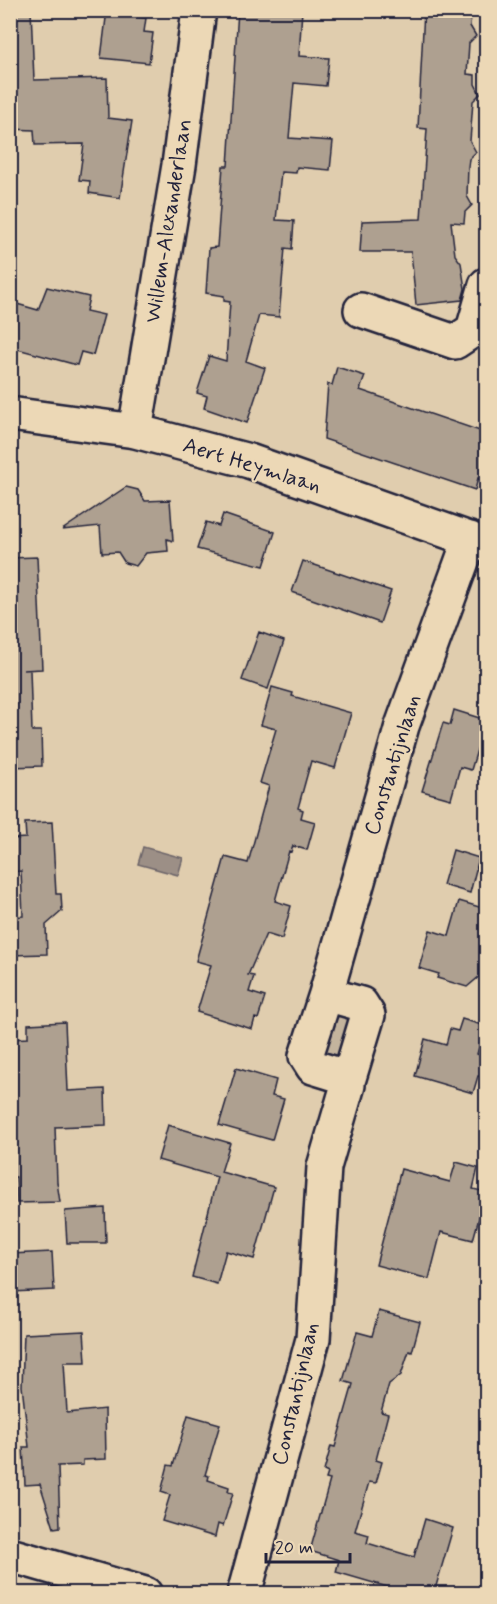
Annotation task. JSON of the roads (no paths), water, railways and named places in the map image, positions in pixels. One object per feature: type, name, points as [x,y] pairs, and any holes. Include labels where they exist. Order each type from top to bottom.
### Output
[{"type":"street","name":"Willem-Alexanderlaan","points":[[135,431],[179,165],[199,10]]},
{"type":"street","points":[[361,310],[454,342],[473,330],[486,285]]},
{"type":"street","name":"Aert Heymlaan","points":[[10,414],[135,431],[249,461],[478,542]]},
{"type":"street","name":"Constantijnlaan","points":[[326,994],[402,726],[478,542]]},
{"type":"street","name":"Constantijnlaan","points":[[244,1593],[313,1339],[324,1167],[348,1085]]},
{"type":"street","points":[[10,1555],[145,1593]]}]
